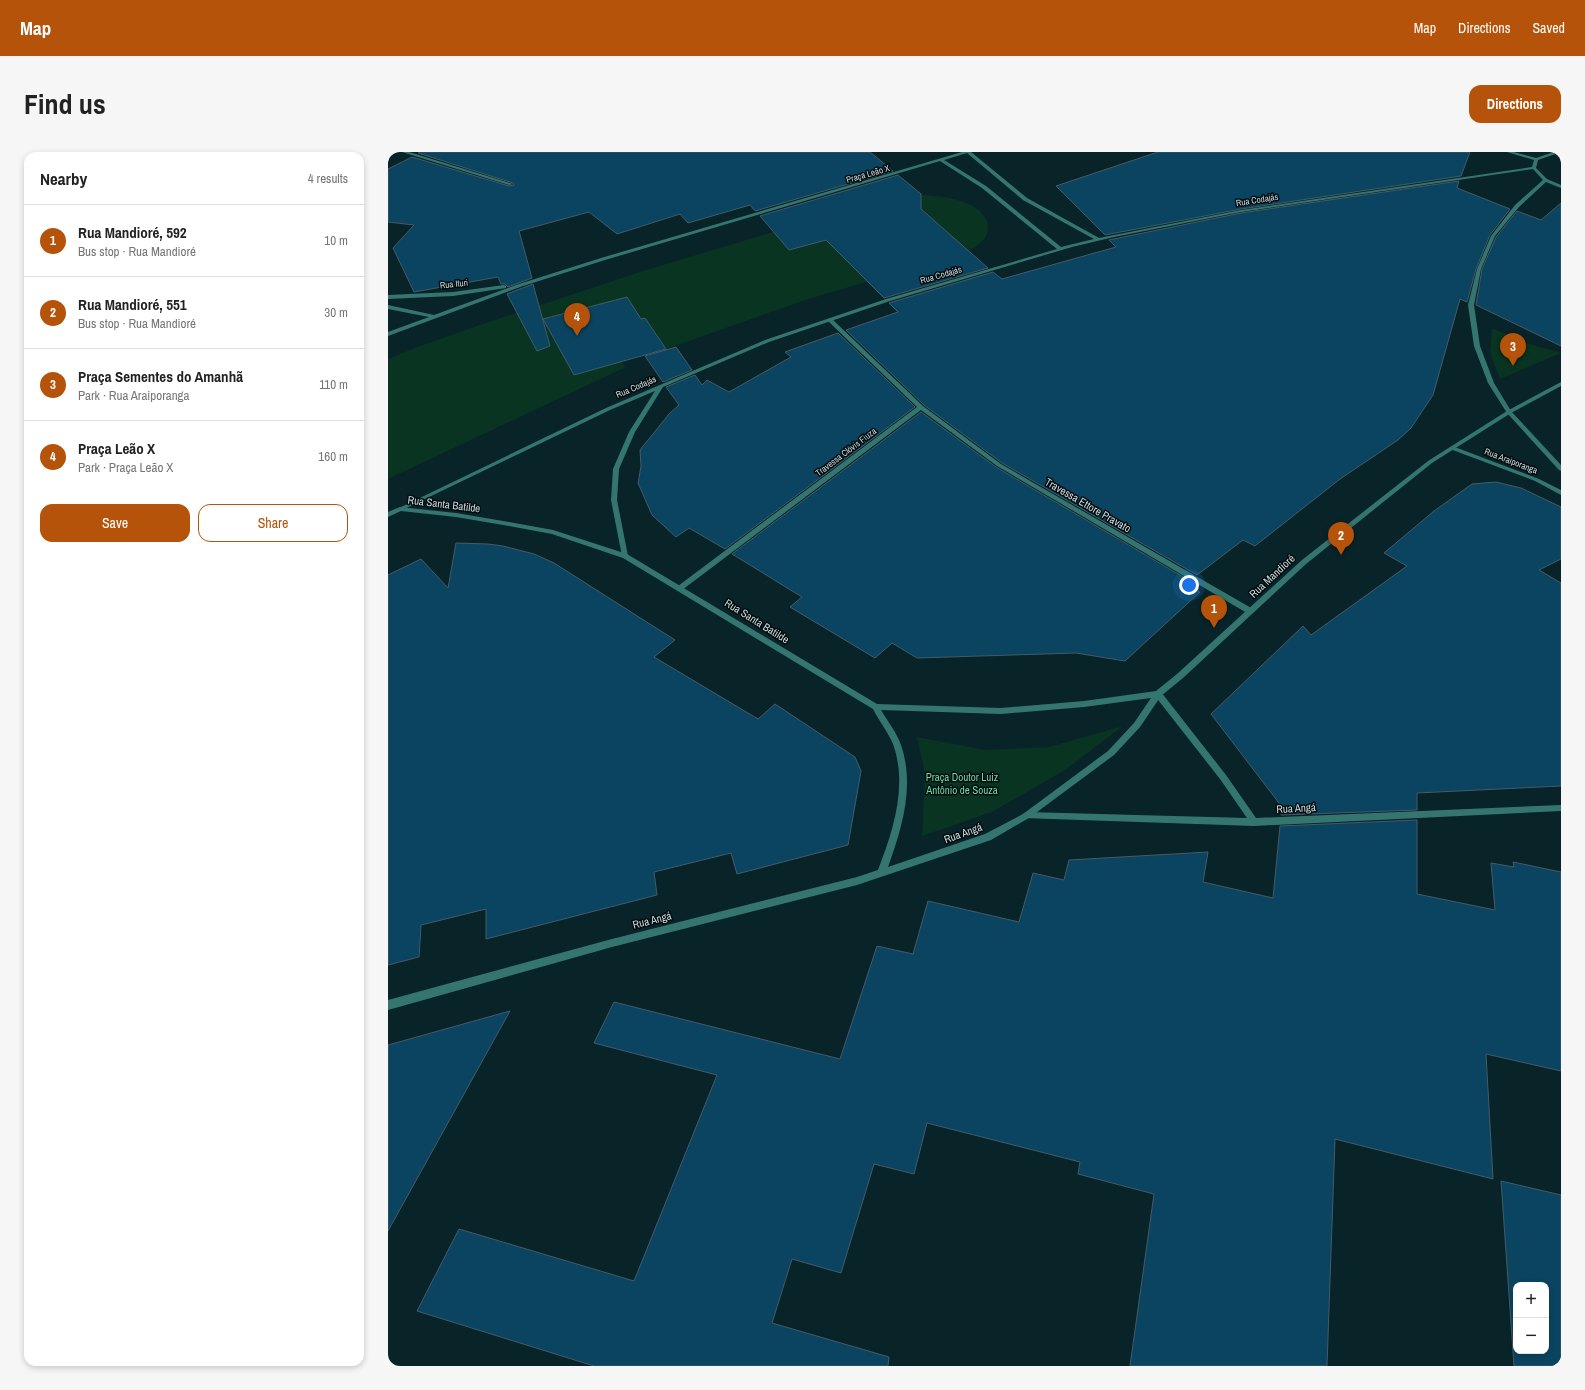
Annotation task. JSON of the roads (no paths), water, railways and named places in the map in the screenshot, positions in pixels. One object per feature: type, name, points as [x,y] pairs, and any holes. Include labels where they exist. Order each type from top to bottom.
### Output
[{"type":"street","points":[[404,152],[511,184]]},
{"type":"street","name":"Praça Leão X","points":[[389,332],[521,285],[603,259],[968,152],[1025,199],[1099,240]]},
{"type":"street","points":[[1509,152],[1536,159],[1559,152]]},
{"type":"street","points":[[1536,159],[1534,168],[1538,174],[1546,180],[1561,187]]},
{"type":"street","points":[[941,160],[984,187],[1060,249]]},
{"type":"street","name":"Rua Codajás","points":[[388,515],[600,412],[767,341],[888,300],[1060,249],[1099,240],[1241,211],[1534,168]]},
{"type":"street","name":"Rua Araiporanga","points":[[1546,180],[1517,206],[1493,236],[1479,269],[1471,304],[1477,346],[1491,383],[1509,412],[1561,469]]},
{"type":"street","name":"Rua Ituri","points":[[388,297],[453,294],[521,285]]},
{"type":"street","points":[[388,307],[432,316]]},
{"type":"street","points":[[830,320],[921,407]]},
{"type":"street","name":"Rua Mandioré","points":[[1026,816],[1111,753],[1137,725],[1158,694],[1180,676],[1304,562],[1430,462],[1509,412],[1561,384]]},
{"type":"street","points":[[625,556],[614,500],[616,469],[632,432],[661,386]]},
{"type":"street","name":"Travessa Clóvis Fiuza","points":[[680,588],[921,407]]},
{"type":"street","name":"Travessa Ettore Pravato","points":[[921,407],[999,465],[1250,611]]},
{"type":"street","name":"Rua Araiporanga","points":[[1452,448],[1537,480],[1561,493]]},
{"type":"street","name":"Rua Santa Batilde","points":[[400,509],[456,515],[553,532],[625,556],[876,707]]},
{"type":"street","points":[[876,707],[1001,711],[1084,704],[1158,694],[1223,777],[1254,822]]},
{"type":"street","points":[[876,707],[896,743],[902,762],[903,776],[901,807],[898,821],[892,848],[882,872]]},
{"type":"street","name":"Rua Angá","points":[[388,1005],[612,943],[857,881],[988,837],[1026,816],[1254,822],[1561,808]]},
{"type":"place","name":"Praça Leão X","points":[[577,336]]},
{"type":"place","name":"Praça Sementes do Amanhã","points":[[1513,366]]},
{"type":"place","name":"Rua Mandioré, 551","points":[[1341,555]]},
{"type":"place","name":"Rua Mandioré, 592","points":[[1214,628]]},
{"type":"park label","name":"Praça Doutor Luiz Antônio de Souza","points":[[962,783]]}]
